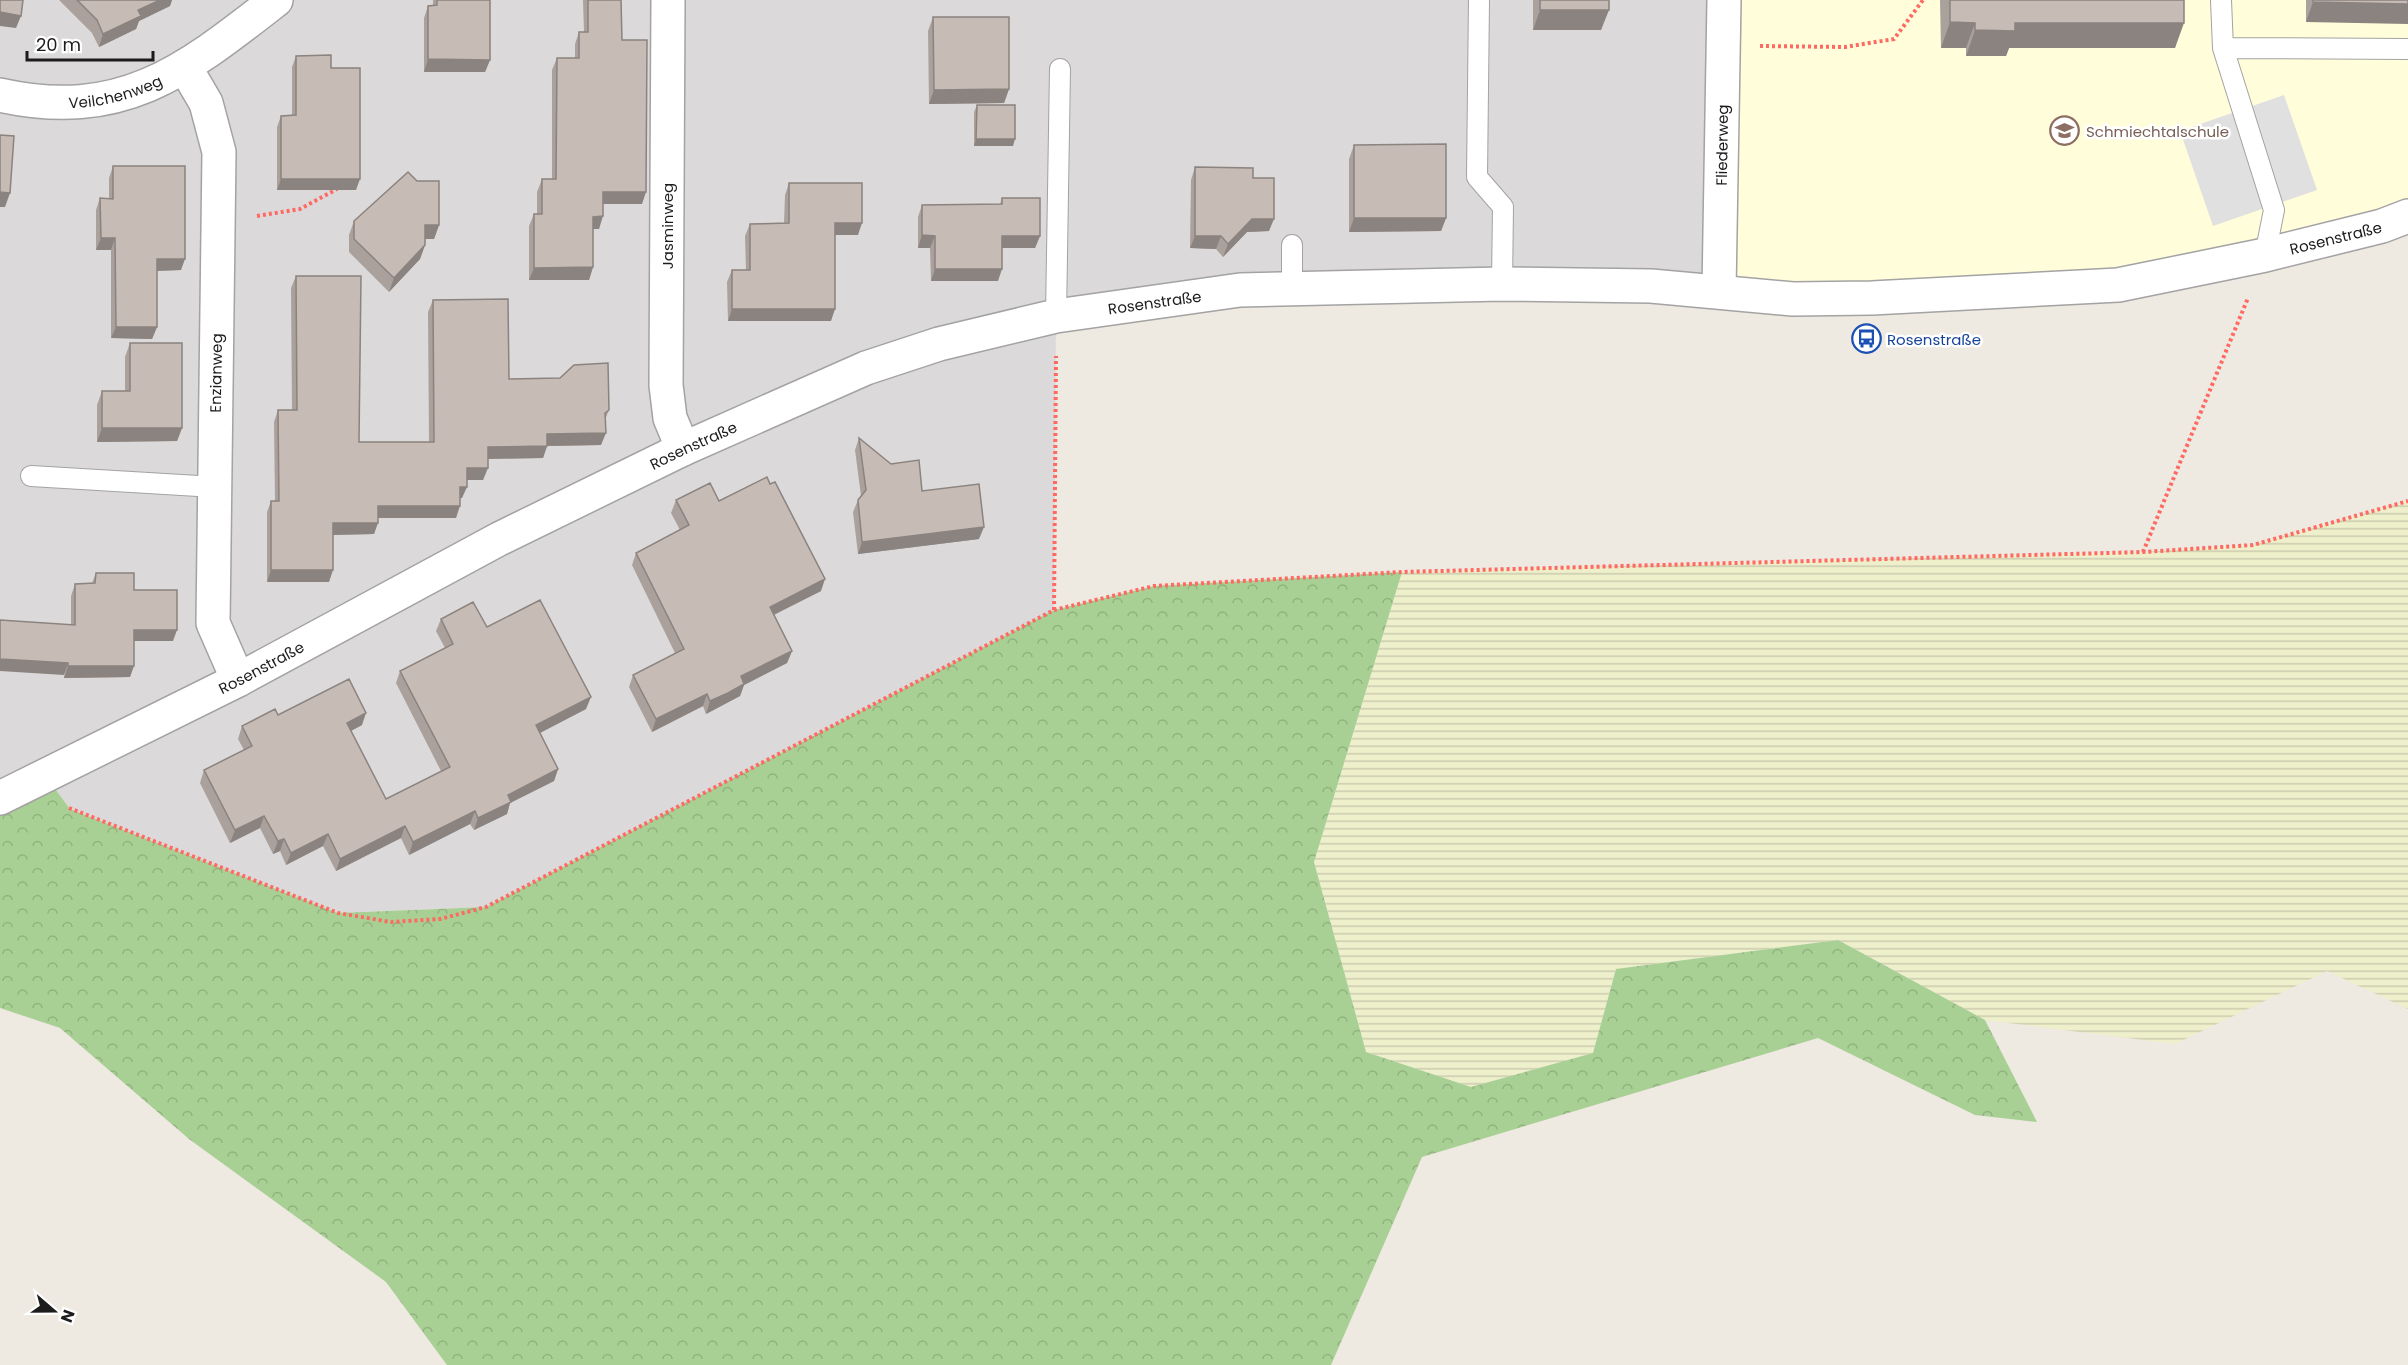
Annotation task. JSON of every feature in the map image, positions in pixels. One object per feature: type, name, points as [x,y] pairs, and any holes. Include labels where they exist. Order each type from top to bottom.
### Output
[{"type":"street","name":"Veilchenweg","points":[[0,95],[34,103],[92,102],[138,90],[185,68],[276,0]]},
{"type":"street","name":"Jasminweg","points":[[668,0],[666,385],[670,418],[683,449]]},
{"type":"street","name":"Fliederweg","points":[[1719,291],[1724,0]]},
{"type":"street","name":"Enzianweg","points":[[185,68],[206,103],[219,152],[213,623],[238,680]]},
{"type":"street","name":"Rosenstraße","points":[[0,798],[238,680],[499,539],[683,449],[866,368],[939,344],[1056,316],[1240,290],[1502,284],[1651,286],[1793,299],[1861,298],[2106,286],[2265,255],[2382,226],[2408,216]]},
{"type":"lane","points":[[1479,0],[1477,177],[1503,207],[1502,284]]},
{"type":"lane","points":[[2221,0],[2223,48],[2274,210],[2265,255]]},
{"type":"lane","points":[[2223,48],[2408,49]]},
{"type":"lane","points":[[1056,316],[1060,69]]},
{"type":"lane","points":[[1292,245],[1292,289]]},
{"type":"lane","points":[[31,476],[215,487]]},
{"type":"path","points":[[1723,46],[1845,47],[1894,39],[1923,0]]},
{"type":"path","points":[[218,223],[300,209],[344,185]]},
{"type":"path","points":[[2142,552],[2265,255]]},
{"type":"path","points":[[1054,610],[1056,316]]},
{"type":"path","points":[[66,803],[70,809],[338,913],[391,921],[440,919],[486,907],[1054,610],[1154,586],[1402,572],[2142,552],[2253,545],[2408,501]]},
{"type":"shaded area","points":[[0,0],[1724,0],[1719,291],[1334,288],[1056,316],[1054,610],[486,907],[338,913],[70,809],[45,775],[0,798]]},
{"type":"shaded area","name":"Schmiechtalschule","points":[[1724,0],[2408,0],[2408,216],[2118,285],[1719,291]]},
{"type":"shaded area","points":[[2284,95],[2317,190],[2213,226],[2180,131]]},
{"type":"green space","points":[[2408,501],[2408,1009],[2327,971],[2175,1044],[1985,1020],[1838,940],[1616,969],[1593,1053],[1471,1087],[1366,1052],[1314,862],[1402,572],[2143,552],[2252,545]]},
{"type":"green space","points":[[1402,572],[1314,862],[1366,1052],[1471,1087],[1593,1053],[1616,969],[1838,940],[1985,1020],[2037,1122],[1975,1115],[1818,1038],[1422,1157],[1331,1365],[447,1365],[386,1282],[189,1139],[60,1028],[0,1008],[0,798],[45,775],[70,809],[338,913],[486,907],[1054,610],[1154,586]]},
{"type":"building","points":[[0,0],[23,0],[21,16],[0,12]]},
{"type":"building","points":[[77,0],[160,0],[138,10],[141,16],[103,34],[97,20]]},
{"type":"building","points":[[437,0],[490,0],[490,60],[428,59],[428,6],[437,5]]},
{"type":"building","points":[[588,0],[621,0],[622,40],[647,40],[646,192],[603,192],[603,216],[593,217],[593,267],[534,268],[534,214],[542,214],[542,179],[556,179],[557,58],[579,58],[579,32],[588,32]]},
{"type":"building","points":[[1540,0],[1609,0],[1609,10],[1540,10]]},
{"type":"building","points":[[1950,0],[2184,0],[2184,23],[2015,23],[2015,31],[1975,30],[1975,23],[1950,22]]},
{"type":"building","points":[[2313,0],[2408,0],[2408,4],[2313,2]]},
{"type":"building","points":[[933,17],[1009,17],[1009,89],[934,90]]},
{"type":"building","points":[[331,55],[331,68],[360,68],[360,179],[281,179],[281,116],[296,115],[296,56]]},
{"type":"building","points":[[977,105],[1015,105],[1015,139],[976,139]]},
{"type":"building","points":[[0,135],[14,136],[10,193],[0,192]]},
{"type":"building","points":[[1446,144],[1446,218],[1354,218],[1354,145]]},
{"type":"building","points":[[113,166],[185,166],[185,259],[157,259],[157,327],[116,327],[115,238],[101,238],[100,198],[113,199]]},
{"type":"building","points":[[1195,167],[1253,168],[1253,178],[1274,178],[1274,219],[1252,219],[1228,244],[1221,236],[1195,236]]},
{"type":"building","points":[[408,172],[417,181],[439,181],[439,225],[425,225],[425,245],[394,278],[354,239],[354,221]]},
{"type":"building","points":[[789,183],[862,183],[862,223],[835,223],[835,309],[732,309],[732,270],[750,270],[750,224],[789,223]]},
{"type":"building","points":[[1002,198],[1040,198],[1040,236],[1002,236],[1002,269],[935,269],[935,236],[922,235],[922,205],[1002,204]]},
{"type":"building","points":[[296,276],[361,276],[359,442],[434,442],[433,300],[508,299],[509,379],[560,378],[574,365],[608,363],[609,410],[605,413],[606,433],[547,434],[547,446],[488,447],[488,468],[467,468],[467,487],[460,487],[460,506],[378,506],[378,523],[333,523],[333,570],[271,570],[271,501],[279,501],[278,410],[297,410]]},
{"type":"building","points":[[130,343],[182,343],[182,428],[102,428],[102,391],[130,391]]},
{"type":"building","points":[[859,438],[891,464],[919,460],[922,491],[979,484],[984,527],[862,542],[858,500],[866,490]]},
{"type":"building","points":[[767,477],[770,484],[775,482],[825,579],[770,607],[792,651],[741,676],[744,684],[728,693],[710,701],[707,694],[656,719],[633,675],[684,649],[636,553],[689,525],[676,500],[710,483],[719,501]]},
{"type":"building","points":[[96,573],[134,573],[134,590],[177,590],[177,630],[134,630],[134,666],[68,666],[68,663],[0,659],[0,620],[75,625],[75,584],[95,583]]},
{"type":"building","points":[[540,600],[591,697],[536,725],[558,769],[508,795],[511,802],[478,818],[475,811],[413,842],[405,826],[340,859],[328,834],[291,853],[284,839],[278,841],[264,816],[235,830],[204,770],[252,746],[242,726],[275,709],[278,715],[349,679],[366,713],[347,723],[386,799],[450,767],[400,671],[453,644],[441,619],[473,602],[487,627]]},
{"type":"place","name":"Schmiechtalschule","points":[[2065,131]]},
{"type":"place","name":"Rosenstraße","points":[[1866,339]]}]
